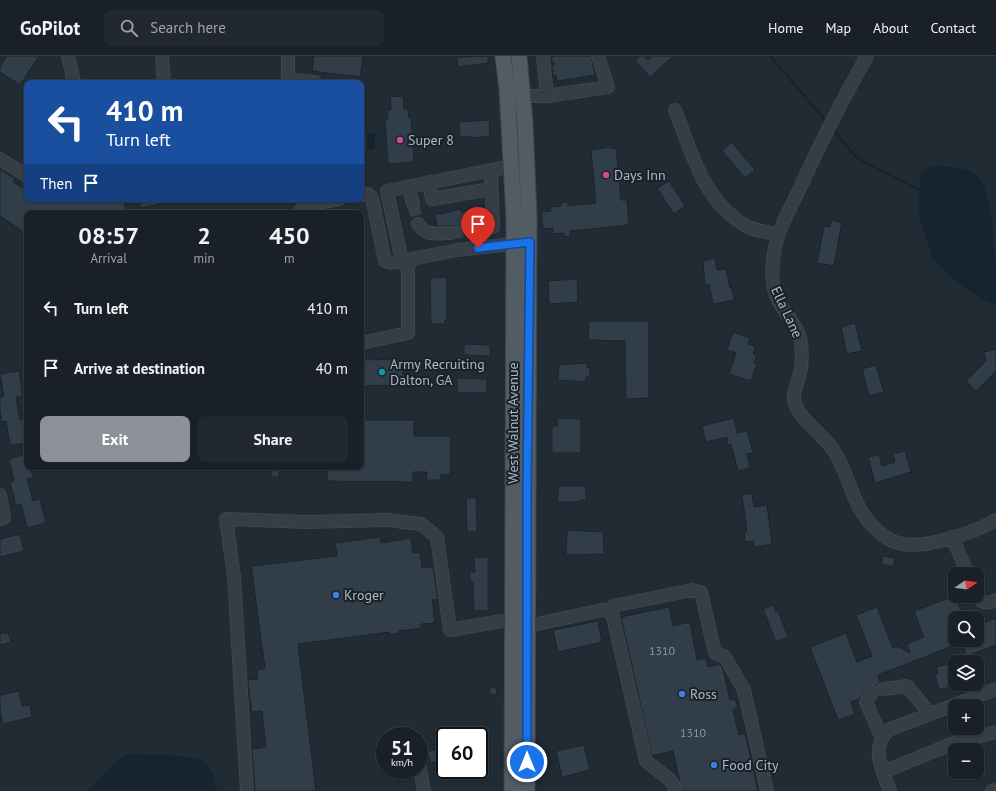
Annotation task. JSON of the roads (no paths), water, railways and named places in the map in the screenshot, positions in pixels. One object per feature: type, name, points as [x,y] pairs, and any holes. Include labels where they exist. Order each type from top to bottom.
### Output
[{"type":"main road","name":"West Walnut Avenue","points":[[503,56],[512,166],[514,244],[512,791]]},
{"type":"main road","name":"West Walnut Avenue","points":[[519,56],[523,96],[530,242],[527,488],[527,791]]},
{"type":"street","points":[[68,56],[73,80]]},
{"type":"street","points":[[162,56],[164,80]]},
{"type":"street","points":[[288,56],[288,80]]},
{"type":"street","points":[[543,56],[547,96]]},
{"type":"street","points":[[523,96],[547,96],[608,87],[598,56]]},
{"type":"street","name":"Ella Lane","points":[[867,56],[832,120],[778,235],[774,253],[773,289],[781,306],[798,330],[801,343],[801,368],[794,398],[797,410],[831,444],[842,462],[852,491],[863,514],[880,534],[898,543],[918,544],[952,537],[996,520]]},
{"type":"street","points":[[675,110],[697,169],[719,205],[749,227],[778,235]]},
{"type":"street","points":[[0,159],[24,174]]},
{"type":"street","points":[[364,342],[408,333],[408,266],[387,191],[512,166]]},
{"type":"street","points":[[479,229],[493,227],[491,171]]},
{"type":"street","points":[[429,182],[432,198],[491,190]]},
{"type":"street","points":[[409,187],[413,204]]},
{"type":"street","points":[[364,195],[368,194],[372,198],[385,261],[392,263],[457,250],[530,242]]},
{"type":"street","points":[[301,210],[305,205],[322,202]]},
{"type":"street","points":[[418,224],[424,231],[431,233],[451,233]]},
{"type":"street","points":[[0,496],[4,518],[0,519]]},
{"type":"street","points":[[247,791],[234,576],[226,519],[307,522],[387,520],[421,524],[437,537],[450,630],[502,621],[528,624],[602,610],[609,611],[615,624],[646,761],[669,779],[674,785],[675,791]]},
{"type":"street","points":[[952,537],[965,567]]},
{"type":"street","points":[[610,613],[613,606],[692,590],[701,592],[715,653],[725,657],[744,690],[767,791]]},
{"type":"street","points":[[984,603],[986,604],[996,600]]},
{"type":"street","points":[[882,736],[866,702],[878,691],[907,686],[930,714]]},
{"type":"street","points":[[890,791],[878,753],[878,743],[888,730],[996,689]]},
{"type":"street","points":[[883,772],[954,743],[996,732]]},
{"type":"street","points":[[422,779],[424,791]]},
{"type":"street","points":[[992,791],[996,790]]},
{"type":"water","points":[[367,133],[375,133],[375,149],[367,149]]},
{"type":"water","points":[[931,166],[960,168],[976,174],[983,183],[988,197],[994,235],[996,305],[980,298],[959,284],[933,259],[918,213],[921,173]]},
{"type":"water","points":[[129,754],[180,756],[199,760],[205,763],[210,769],[217,791],[88,791],[119,759]]},
{"type":"waterway","points":[[770,56],[825,120]]},
{"type":"waterway","points":[[834,131],[857,158],[919,190]]},
{"type":"tunnel","points":[[413,204],[418,224]]},
{"type":"tunnel","points":[[451,233],[479,229]]},
{"type":"place","name":"Super 8","points":[[400,140]]},
{"type":"place","name":"Days Inn","points":[[606,175]]},
{"type":"place","name":"Army Recruiting Dalton, GA","points":[[382,372]]},
{"type":"place","name":"Kroger","points":[[336,595]]},
{"type":"place","name":"Ross","points":[[682,694]]},
{"type":"place","name":"Food City","points":[[714,765]]}]
